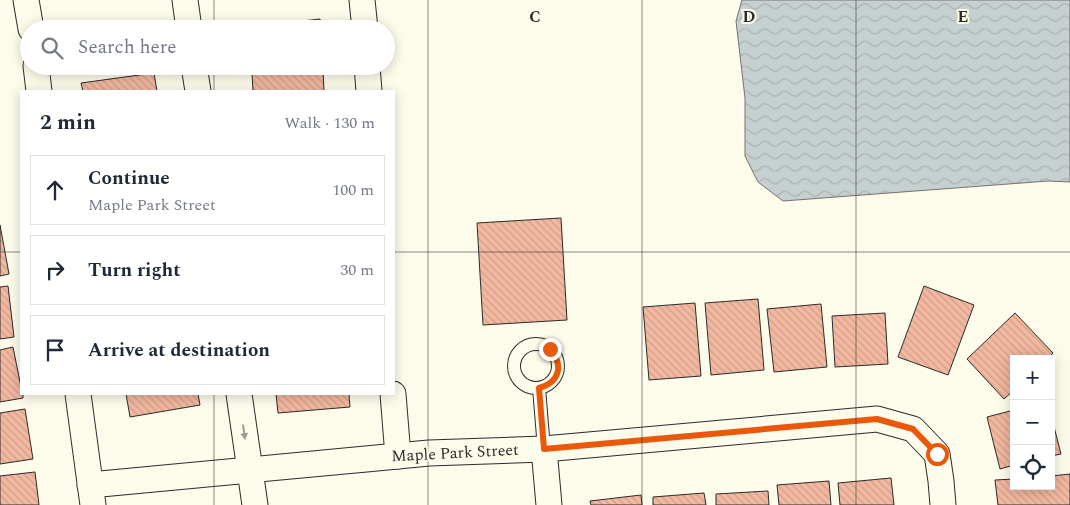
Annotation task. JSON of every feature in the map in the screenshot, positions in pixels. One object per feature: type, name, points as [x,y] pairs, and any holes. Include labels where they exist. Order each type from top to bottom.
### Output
[{"type":"street","points":[[26,0],[29,20]]},
{"type":"street","points":[[185,0],[188,20]]},
{"type":"street","points":[[362,0],[363,20]]},
{"type":"street","points":[[37,75],[39,90]]},
{"type":"street","points":[[195,75],[198,90]]},
{"type":"street","points":[[368,75],[369,90]]},
{"type":"street","points":[[78,395],[92,495]]},
{"type":"street","points":[[239,395],[255,505]]},
{"type":"street","points":[[393,395],[398,456]]},
{"type":"street","name":"Maple Park Street","points":[[92,495],[250,469],[398,456],[544,449],[877,419],[913,429],[937,454],[943,505]]},
{"type":"street","points":[[544,449],[549,505]]},
{"type":"lane","points":[[539,388],[544,449]]},
{"type":"water","points":[[742,0],[1070,0],[1070,182],[1048,181],[783,201],[758,182],[745,156],[745,98],[736,21]]},
{"type":"building","points":[[139,75],[154,75],[157,90],[83,90],[81,83]]},
{"type":"building","points":[[252,75],[323,75],[324,90],[253,90]]},
{"type":"building","points":[[561,218],[567,320],[483,325],[477,223]]},
{"type":"building","points":[[0,225],[9,274],[0,276]]},
{"type":"building","points":[[8,286],[14,337],[0,339],[0,287]]},
{"type":"building","points":[[924,286],[974,305],[948,375],[898,357]]},
{"type":"building","points":[[758,299],[764,370],[711,375],[705,303]]},
{"type":"building","points":[[695,303],[701,376],[649,380],[643,307]]},
{"type":"building","points":[[821,304],[827,367],[774,372],[767,309]]},
{"type":"building","points":[[885,313],[888,364],[835,367],[832,316]]},
{"type":"building","points":[[1015,313],[1053,353],[1051,355],[1010,355],[1010,394],[1004,399],[967,359]]},
{"type":"building","points":[[13,347],[20,382],[20,395],[23,395],[23,398],[0,402],[0,350]]},
{"type":"building","points":[[126,395],[198,395],[200,405],[130,417]]},
{"type":"building","points":[[276,395],[349,395],[350,407],[278,413]]},
{"type":"building","points":[[25,409],[33,459],[0,464],[0,413]]},
{"type":"building","points":[[1010,411],[1010,466],[1000,469],[987,417]]},
{"type":"building","points":[[1055,431],[1061,454],[1055,455]]},
{"type":"building","points":[[35,472],[39,505],[0,505],[0,476]]},
{"type":"building","points":[[1070,474],[1070,505],[998,505],[995,480],[1010,479],[1010,490],[1055,490],[1055,476]]},
{"type":"building","points":[[891,478],[894,505],[840,505],[838,483]]},
{"type":"building","points":[[829,481],[831,505],[779,505],[777,485]]},
{"type":"building","points":[[768,491],[769,505],[716,505],[716,494]]},
{"type":"building","points":[[704,493],[706,505],[653,505],[653,497]]},
{"type":"building","points":[[641,495],[642,505],[591,505],[590,501]]},
{"type":"route","points":[[550,349],[556,356],[558,364],[554,380],[547,386],[539,388],[544,449],[877,419],[913,429],[937,454]]}]
